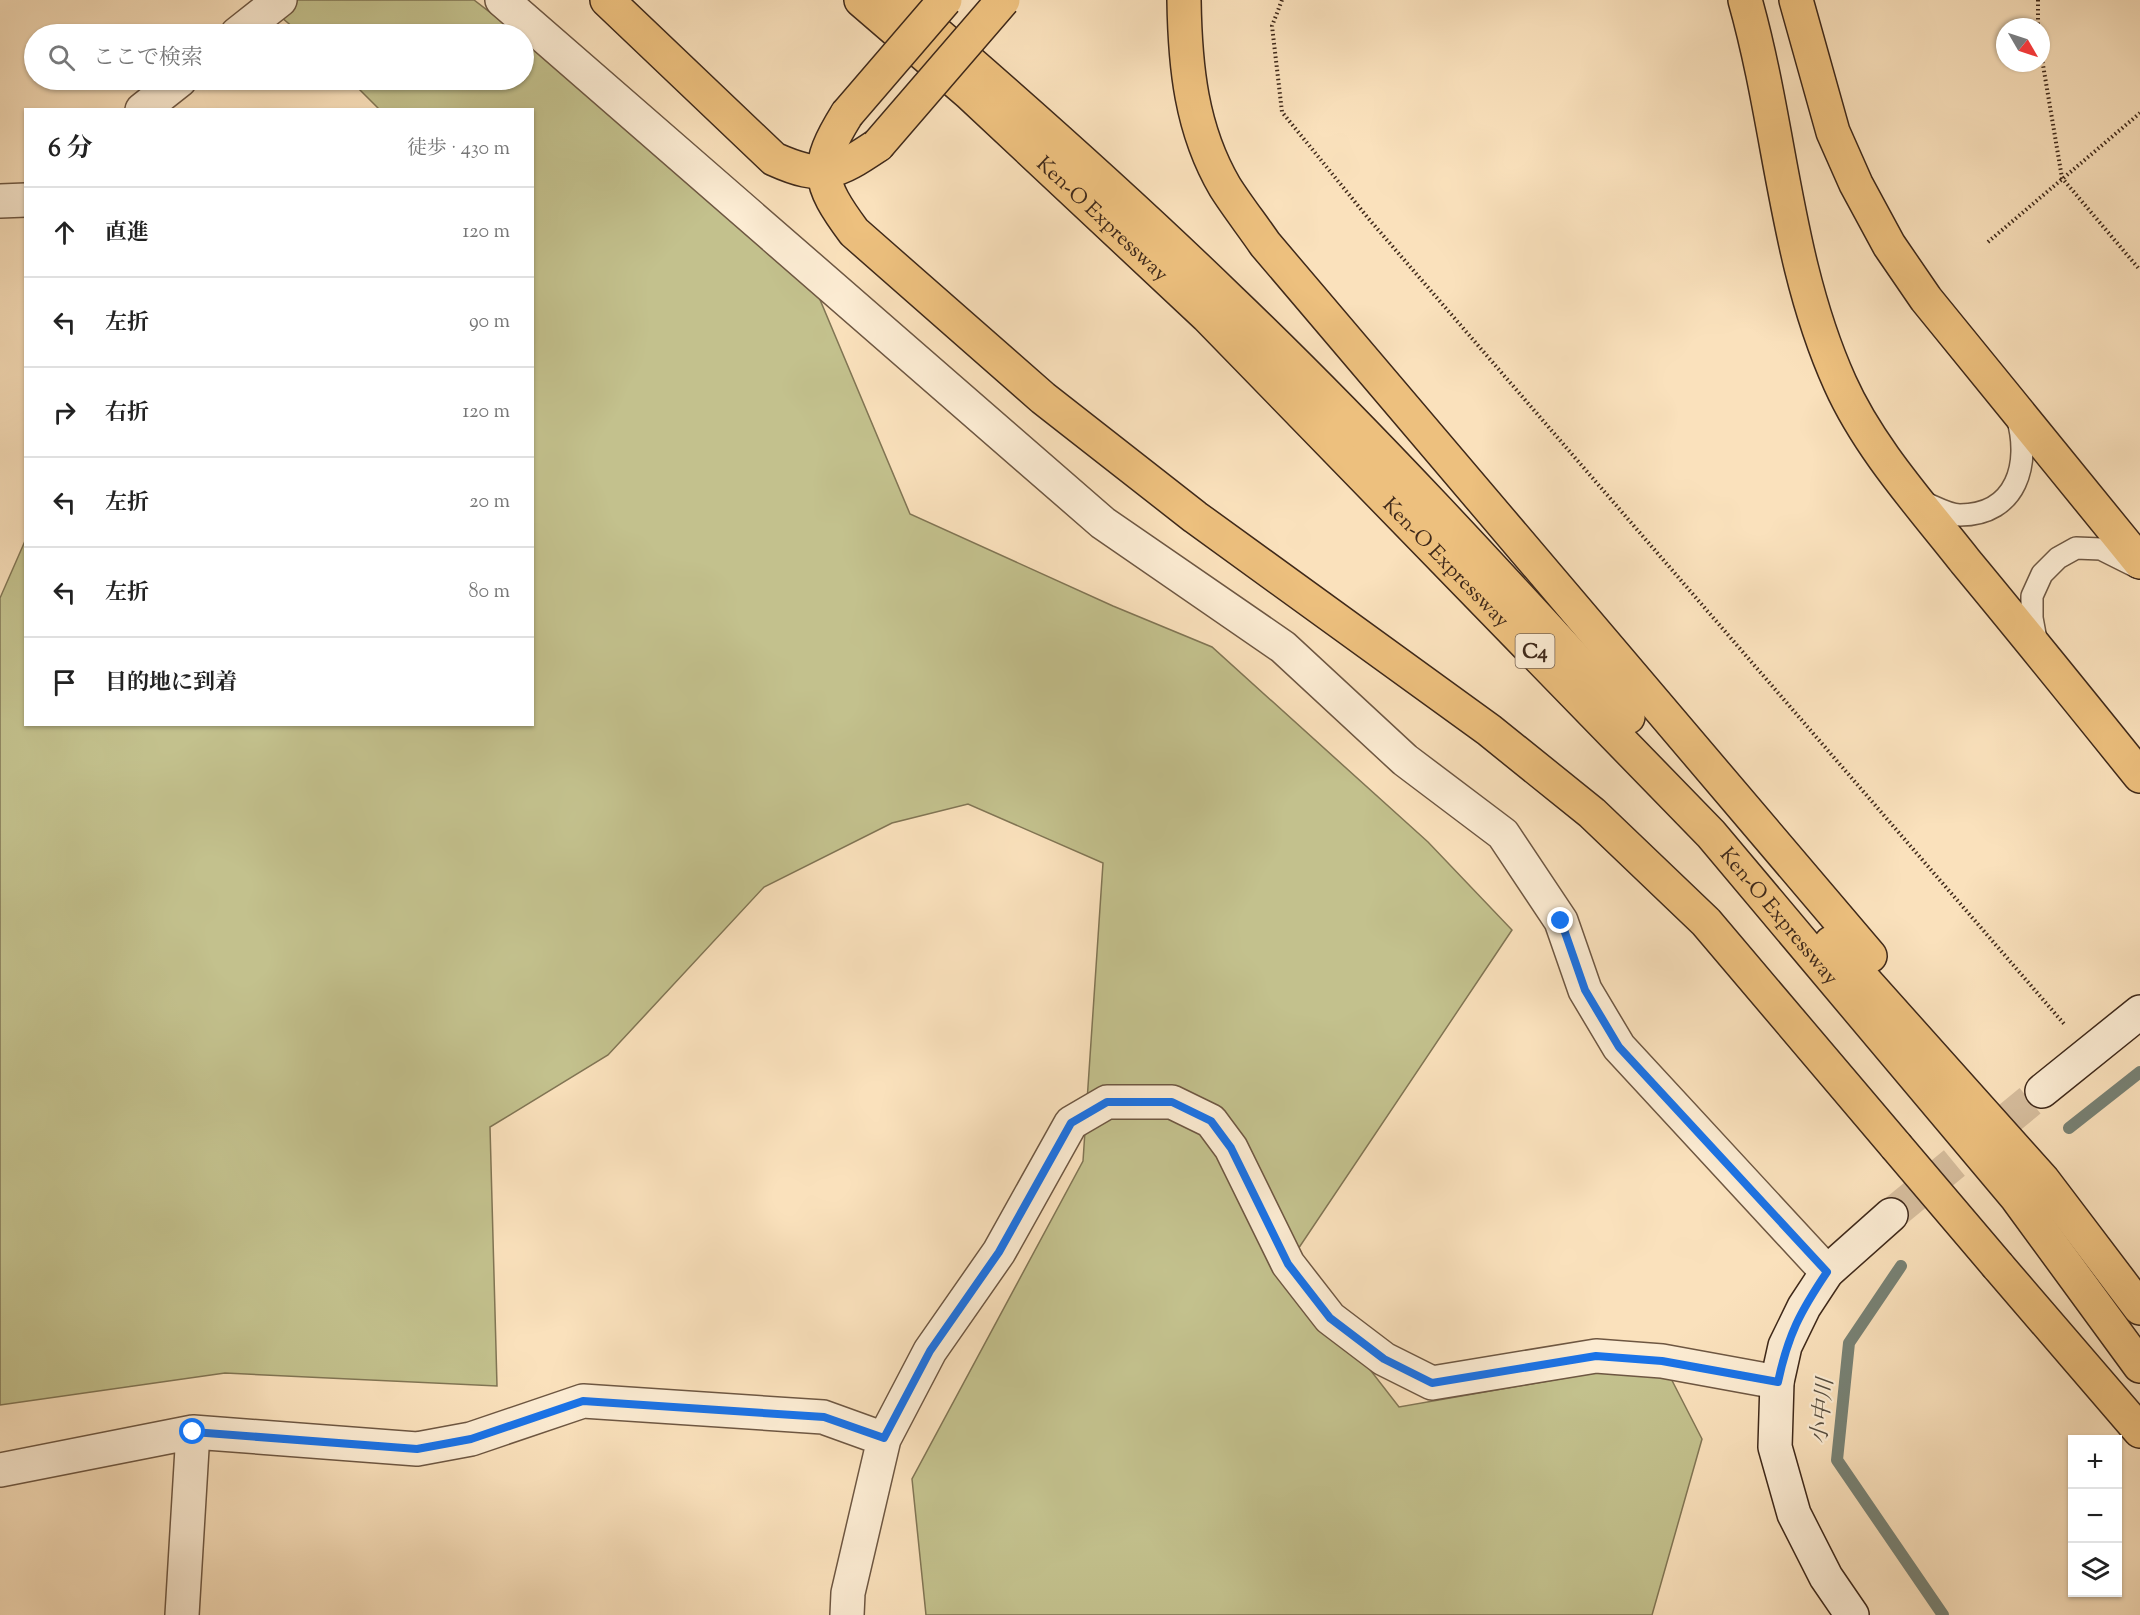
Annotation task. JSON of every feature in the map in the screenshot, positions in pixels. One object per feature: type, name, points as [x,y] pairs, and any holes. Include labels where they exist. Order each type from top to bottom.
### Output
[{"type":"highway","points":[[606,0],[774,159],[800,171],[823,173],[849,164],[878,145],[1004,0]]},
{"type":"highway","name":"Ken-O Expressway","points":[[861,0],[969,93],[1207,316],[1711,834],[2017,1198],[2140,1366]]},
{"type":"highway","name":"Ken-O Expressway","points":[[898,0],[984,74],[1231,300],[1464,537],[1710,807],[2043,1180],[2140,1308]]},
{"type":"highway","points":[[945,0],[847,114],[828,145],[823,173],[831,201],[854,232],[1043,398],[1195,517],[1489,730],[1592,813],[1706,922],[2140,1431]]},
{"type":"highway","points":[[1184,0],[1190,95],[1203,144],[1225,187],[1265,243],[1902,994],[2043,1180]]},
{"type":"highway","points":[[1745,0],[1761,54],[1795,247],[1815,318],[1840,384],[1875,444],[1916,500],[2140,776]]},
{"type":"highway","points":[[1796,0],[1833,132],[1861,194],[1888,245],[1926,299],[2140,562]]},
{"type":"street","points":[[250,24],[280,0]]},
{"type":"street","points":[[502,0],[530,24]]},
{"type":"street","points":[[534,28],[1103,523],[1283,647],[1405,760],[1503,834],[1561,921],[1585,990],[1619,1047],[1827,1272]]},
{"type":"street","points":[[145,108],[167,90]]},
{"type":"street","points":[[0,201],[24,200]]},
{"type":"street","points":[[2042,1092],[2140,1012]]},
{"type":"street","points":[[847,1615],[848,1593],[884,1438],[930,1351],[999,1252],[1071,1123],[1107,1102],[1172,1102],[1211,1121],[1231,1148],[1288,1264],[1330,1318],[1384,1359],[1432,1383],[1596,1356],[1662,1361],[1778,1382]]},
{"type":"street","points":[[1852,1615],[1826,1577],[1794,1514],[1775,1447],[1778,1382],[1785,1346],[1804,1307],[1827,1272],[1891,1215]]},
{"type":"street","points":[[0,1470],[193,1432],[417,1449],[471,1439],[583,1401],[824,1417],[884,1438]]},
{"type":"street","points":[[182,1615],[193,1432]]},
{"type":"lane","points":[[1916,500],[1957,515],[1981,513],[1999,503],[2015,485],[2023,464],[2023,435],[2014,408]]},
{"type":"lane","points":[[2039,651],[2032,618],[2032,596],[2042,574],[2058,558],[2076,548],[2101,549],[2140,568]]},
{"type":"path","points":[[1282,0],[1272,26],[1282,112],[1368,218],[2089,1053]]},
{"type":"path","points":[[2038,0],[2038,18]]},
{"type":"path","points":[[2044,72],[2062,178],[2140,270]]},
{"type":"path","points":[[1988,242],[2140,113]]},
{"type":"shaded area","points":[[261,0],[474,0],[505,24],[289,24]]},
{"type":"shaded area","points":[[534,47],[805,264],[910,514],[1113,606],[1212,647],[1428,842],[1512,930],[1288,1264],[1399,1407],[1662,1361],[1702,1439],[1652,1615],[926,1615],[912,1479],[1083,1161],[1103,863],[968,804],[892,823],[764,887],[608,1055],[490,1127],[497,1386],[225,1373],[0,1405],[0,598],[24,543],[24,726],[534,726],[534,108],[378,108],[360,90],[534,90]]},
{"type":"waterway","name":"小中川","points":[[2069,1128],[2140,1072]]},
{"type":"waterway","name":"小中川","points":[[1901,1266],[1849,1343],[1837,1460],[1943,1615]]},
{"type":"tunnel","points":[[1891,1215],[2042,1091]]},
{"type":"route","points":[[193,1432],[417,1449],[471,1439],[583,1401],[824,1417],[884,1438],[930,1351],[999,1252],[1071,1123],[1107,1102],[1172,1102],[1211,1121],[1231,1148],[1288,1264],[1330,1318],[1384,1359],[1432,1383],[1596,1356],[1662,1361],[1778,1382],[1785,1346],[1804,1307],[1827,1272],[1619,1047],[1585,990],[1561,921]]}]
